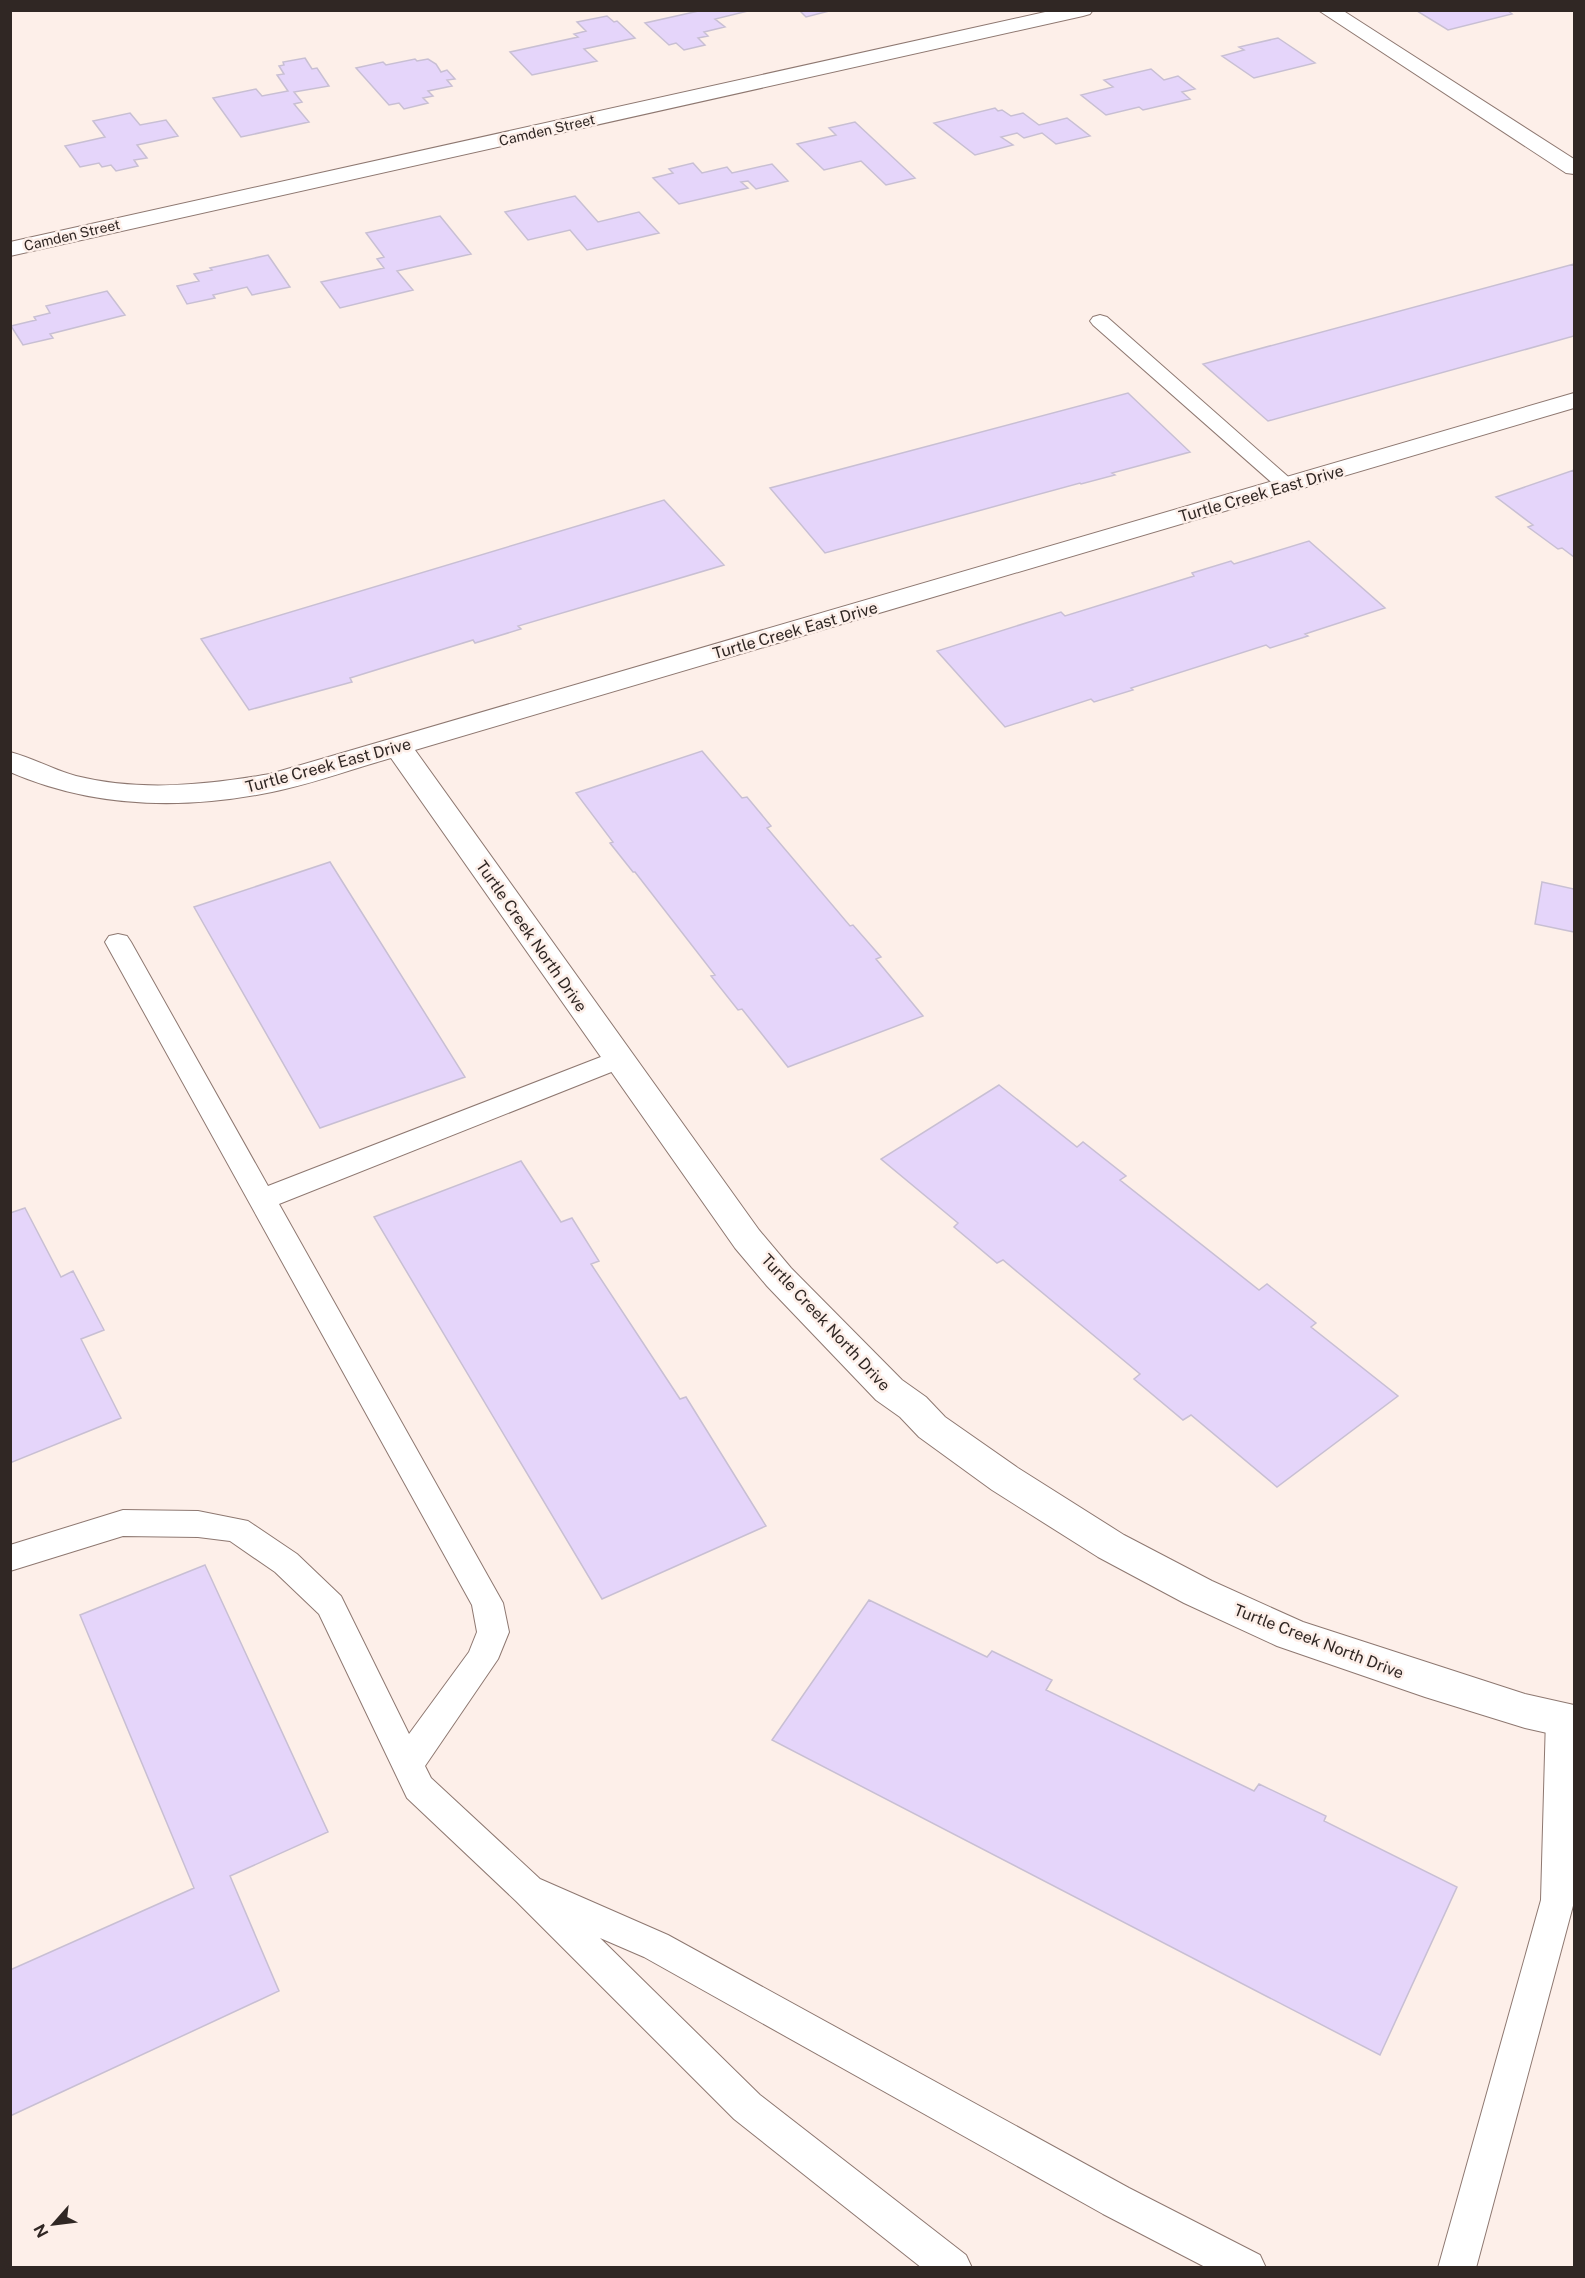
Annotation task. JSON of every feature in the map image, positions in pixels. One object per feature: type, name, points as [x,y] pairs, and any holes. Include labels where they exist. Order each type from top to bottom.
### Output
[{"type":"street","name":"Camden Street","points":[[10,249],[1083,10]]},
{"type":"street","points":[[1328,10],[1575,168]]},
{"type":"street","name":"Turtle Creek East Drive","points":[[10,761],[35,772],[99,790],[148,794],[198,794],[273,783],[1575,400]]},
{"type":"street","name":"Turtle Creek North Drive","points":[[398,747],[747,1239],[779,1277],[890,1390],[913,1407],[932,1427],[1005,1479],[1111,1546],[1208,1597],[1291,1634],[1425,1680],[1525,1711],[1568,1720]]},
{"type":"lane","points":[[1100,321],[1286,485]]},
{"type":"lane","points":[[118,942],[487,1603],[493,1632],[482,1659],[407,1764]]},
{"type":"lane","points":[[262,1200],[620,1059]]},
{"type":"lane","points":[[10,1558],[123,1523],[198,1524],[237,1530],[286,1563],[330,1605],[419,1788],[528,1890],[747,2107],[953,2268]]},
{"type":"lane","points":[[1457,2268],[1558,1900],[1567,1848],[1568,1720]]},
{"type":"lane","points":[[528,1890],[656,1946],[1116,2201],[1247,2268]]},
{"type":"building","points":[[703,10],[752,10],[715,19],[725,27],[704,32],[708,36],[698,38],[705,45],[684,50],[676,43],[669,45],[645,23]]},
{"type":"building","points":[[799,10],[833,10],[806,17]]},
{"type":"building","points":[[1507,10],[1512,14],[1448,30],[1417,11]]},
{"type":"building","points":[[607,16],[614,22],[617,21],[635,38],[584,49],[597,61],[532,75],[510,52],[578,37],[574,34],[586,31],[577,22]]},
{"type":"building","points":[[1278,38],[1315,63],[1254,78],[1222,56],[1244,50],[1239,47]]},
{"type":"building","points":[[305,58],[312,69],[317,68],[329,86],[294,92],[302,102],[294,104],[309,122],[241,137],[213,98],[256,89],[262,96],[288,91],[277,75],[284,74],[279,66],[284,65],[283,62]]},
{"type":"building","points":[[415,59],[417,61],[428,59],[436,64],[441,72],[447,70],[455,79],[447,80],[452,86],[428,91],[433,96],[423,98],[428,103],[404,109],[399,103],[389,105],[356,68],[383,62],[386,65]]},
{"type":"building","points":[[1151,69],[1164,80],[1178,76],[1195,89],[1182,92],[1190,99],[1143,110],[1139,107],[1106,115],[1081,95],[1113,87],[1104,80]]},
{"type":"building","points":[[995,108],[1011,116],[1023,113],[1039,125],[1067,118],[1090,136],[1056,144],[1042,133],[1024,138],[1017,133],[1001,137],[1013,145],[975,155],[934,123]]},
{"type":"building","points":[[130,113],[140,125],[166,120],[178,136],[137,145],[147,158],[134,160],[138,166],[116,171],[111,165],[102,167],[99,163],[80,167],[65,146],[105,137],[93,121]]},
{"type":"building","points":[[855,122],[915,178],[886,185],[861,161],[824,170],[797,144],[836,135],[829,128]]},
{"type":"building","points":[[693,163],[702,173],[727,167],[732,173],[772,164],[788,181],[756,189],[748,181],[741,182],[748,188],[679,204],[653,178],[673,173],[669,169]]},
{"type":"building","points":[[575,196],[598,222],[639,212],[659,233],[587,250],[570,230],[528,240],[505,212]]},
{"type":"building","points":[[440,216],[471,254],[397,271],[413,290],[340,308],[321,282],[384,268],[377,259],[384,257],[366,233]]},
{"type":"building","points":[[268,255],[290,287],[252,295],[247,287],[213,295],[215,298],[187,304],[177,286],[199,281],[194,274],[212,270],[210,268]]},
{"type":"building","points":[[1574,264],[1574,336],[1268,421],[1203,364]]},
{"type":"building","points":[[107,291],[125,315],[50,334],[53,338],[23,345],[11,326],[36,320],[34,317],[50,313],[46,306]]},
{"type":"building","points":[[1128,393],[1190,452],[1112,473],[1115,475],[825,553],[770,488]]},
{"type":"building","points":[[1574,470],[1574,557],[1562,548],[1558,549],[1528,527],[1533,525],[1496,497]]},
{"type":"building","points":[[664,500],[724,565],[518,626],[521,629],[475,643],[473,640],[350,678],[352,682],[249,710],[201,639]]},
{"type":"building","points":[[1309,541],[1385,608],[1270,648],[1266,645],[1131,688],[1133,690],[1094,702],[1091,699],[1005,727],[937,651],[1061,612],[1065,616],[1194,576],[1192,573],[1231,561],[1234,564]]},
{"type":"building","points":[[702,751],[742,798],[747,797],[771,826],[767,828],[850,926],[853,925],[881,957],[876,959],[923,1016],[788,1067],[742,1009],[738,1010],[711,976],[715,975],[610,843],[613,842],[576,793]]},
{"type":"building","points":[[330,862],[465,1077],[320,1128],[194,907]]},
{"type":"building","points":[[1542,882],[1574,889],[1574,932],[1535,924]]},
{"type":"building","points":[[999,1085],[1077,1147],[1083,1142],[1126,1176],[1120,1180],[1259,1290],[1267,1284],[1316,1323],[1311,1327],[1398,1396],[1277,1487],[1191,1415],[1183,1420],[1134,1379],[1140,1374],[1003,1260],[997,1263],[954,1227],[958,1223],[881,1159]]},
{"type":"building","points":[[521,1161],[561,1222],[572,1218],[599,1261],[591,1264],[680,1399],[686,1397],[766,1526],[602,1599],[374,1217]]},
{"type":"building","points":[[25,1208],[61,1277],[73,1271],[104,1330],[81,1339],[121,1418],[10,1463],[10,1213]]},
{"type":"building","points":[[205,1565],[328,1832],[230,1876],[279,1991],[10,2116],[10,1970],[194,1888],[80,1615]]},
{"type":"building","points":[[869,1600],[987,1657],[992,1651],[1052,1680],[1046,1690],[1254,1791],[1259,1784],[1326,1816],[1324,1821],[1457,1887],[1380,2055],[772,1740]]}]
